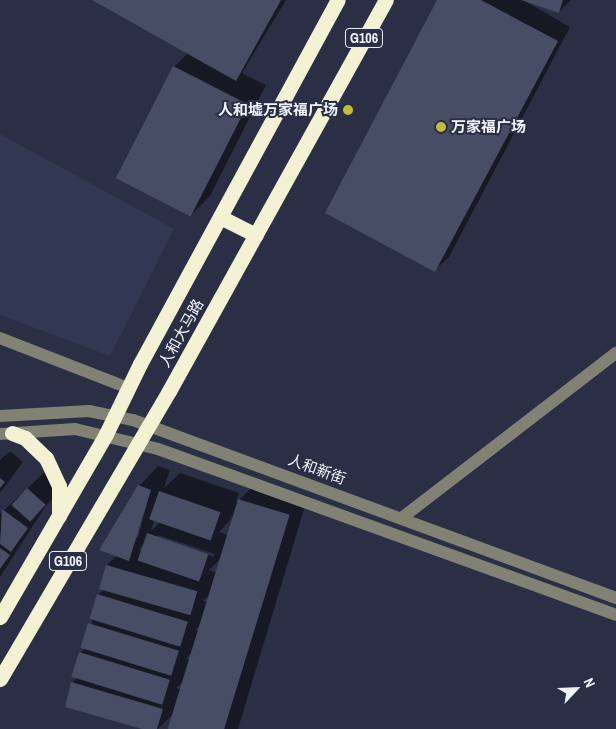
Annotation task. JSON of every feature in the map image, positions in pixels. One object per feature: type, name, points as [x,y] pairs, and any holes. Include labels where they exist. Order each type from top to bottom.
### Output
[{"type":"highway","name":"人和大马路","points":[[0,617],[106,434],[128,388],[338,0]]},
{"type":"highway","name":"人和大马路","points":[[0,680],[256,235],[386,0]]},
{"type":"highway","points":[[220,217],[256,235]]},
{"type":"highway","points":[[6,434],[34,445],[54,473],[59,486],[59,517]]},
{"type":"street","points":[[0,338],[128,388]]},
{"type":"street","points":[[402,518],[616,353]]},
{"type":"street","name":"人和新街","points":[[0,416],[65,410],[115,415],[148,424],[616,598]]},
{"type":"street","points":[[6,434],[75,430],[106,434],[185,457],[616,615]]},
{"type":"shaded area","points":[[0,134],[174,229],[110,356],[0,315]]},
{"type":"building","points":[[92,0],[281,0],[236,81]]},
{"type":"building","name":"万家福广场","points":[[437,0],[481,0],[558,41],[435,272],[325,213]]},
{"type":"building","points":[[521,0],[563,0],[559,13]]},
{"type":"building","points":[[173,66],[248,104],[191,216],[116,178]]},
{"type":"building","points":[[0,478],[5,482],[0,488]]},
{"type":"building","points":[[138,485],[151,490],[129,561],[99,550]]},
{"type":"building","points":[[27,488],[46,505],[30,522],[12,505]]},
{"type":"building","points":[[159,491],[220,512],[211,541],[149,519]]},
{"type":"building","points":[[238,499],[290,515],[224,729],[168,729]]},
{"type":"building","points":[[2,509],[28,528],[11,552],[0,544]]},
{"type":"building","points":[[147,533],[208,554],[199,582],[138,560]]},
{"type":"building","points":[[0,548],[10,555],[0,569]]},
{"type":"building","points":[[106,565],[197,591],[190,615],[99,589]]},
{"type":"building","points":[[97,594],[188,622],[180,647],[89,619]]},
{"type":"building","points":[[88,623],[179,651],[171,676],[80,648]]},
{"type":"building","points":[[79,652],[170,680],[162,705],[71,677]]},
{"type":"building","points":[[71,682],[163,709],[157,729],[142,729],[65,707]]},
{"type":"place","name":"人和墟万家福广场","points":[[348,110]]},
{"type":"place","name":"万家福广场","points":[[441,127]]}]
